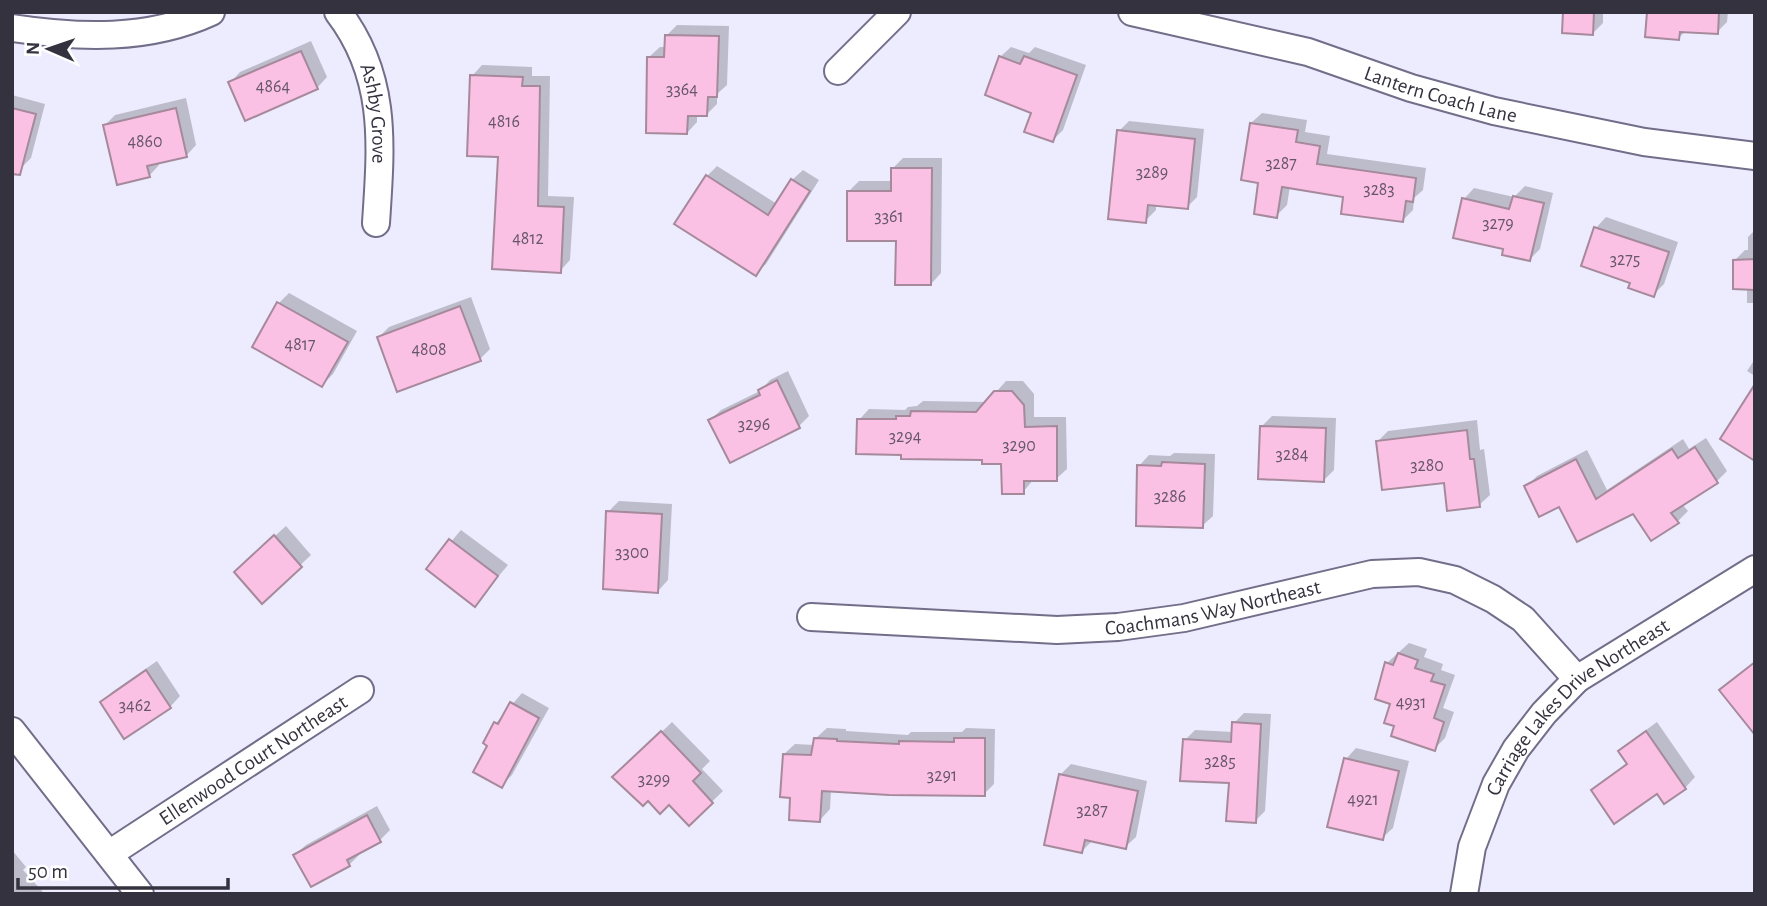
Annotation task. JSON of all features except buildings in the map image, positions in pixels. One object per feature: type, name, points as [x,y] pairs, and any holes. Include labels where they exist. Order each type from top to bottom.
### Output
[{"type":"street","points":[[12,28],[60,35],[112,36],[173,27],[211,12]]},
{"type":"street","name":"Ashby Grove","points":[[338,12],[369,65],[378,105],[380,156],[376,223]]},
{"type":"street","points":[[838,71],[897,12]]},
{"type":"street","name":"Lantern Coach Lane","points":[[1132,12],[1308,52],[1411,88],[1494,111],[1644,142],[1714,153],[1755,156]]},
{"type":"street","name":"Carriage Lakes Drive Northeast","points":[[1464,894],[1472,847],[1496,784],[1516,748],[1544,713],[1577,679],[1755,569]]},
{"type":"street","name":"Coachmans Way Northeast","points":[[811,617],[1057,630],[1118,627],[1184,618],[1372,574],[1419,572],[1455,580],[1493,598],[1523,619],[1577,679]]},
{"type":"street","name":"Ellenwood Court Northeast","points":[[109,854],[360,690]]},
{"type":"street","points":[[12,731],[140,894]]}]
